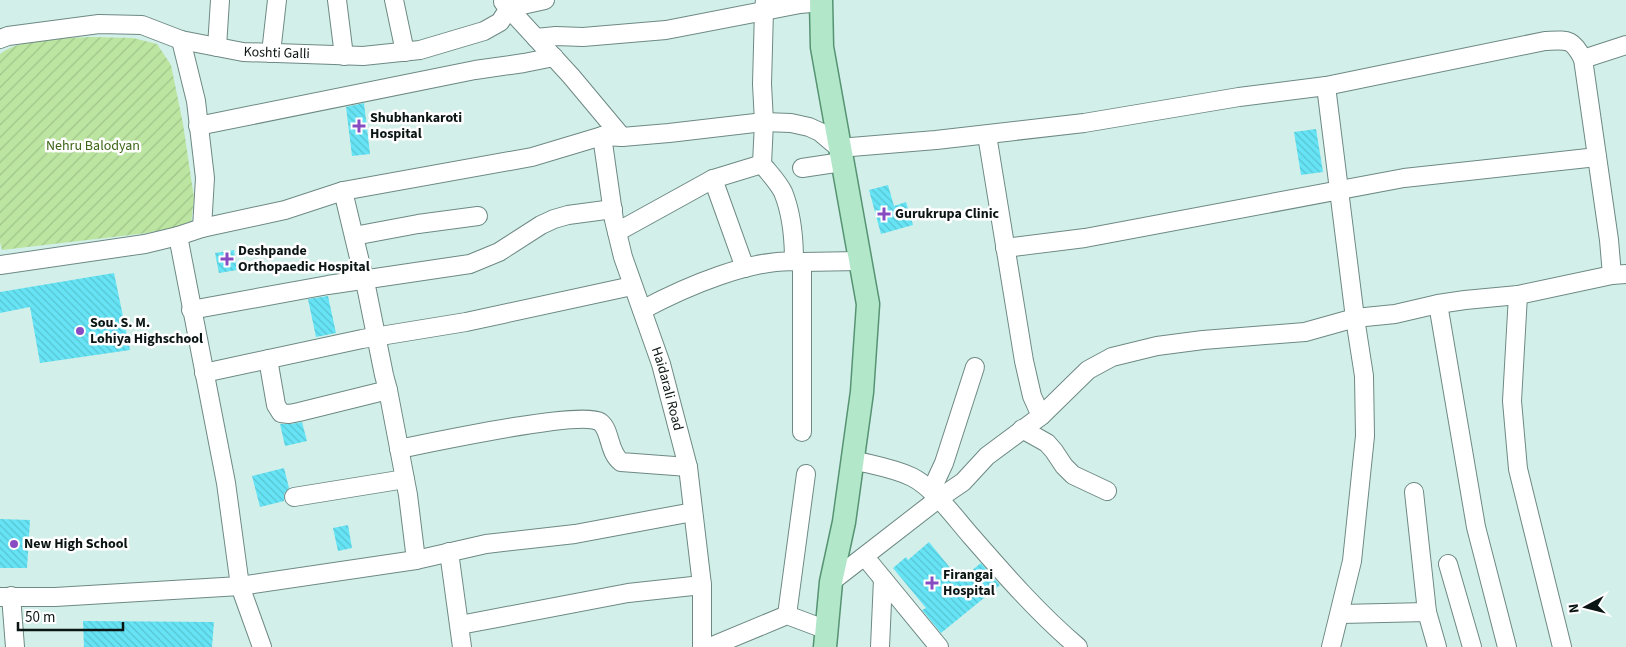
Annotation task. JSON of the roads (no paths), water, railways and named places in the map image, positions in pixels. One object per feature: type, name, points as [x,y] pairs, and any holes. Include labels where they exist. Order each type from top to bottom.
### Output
[{"type":"main road","points":[[821,1],[822,47],[868,304],[862,392],[844,522],[831,582],[826,638]]},
{"type":"street","points":[[217,47],[220,0]]},
{"type":"street","points":[[271,53],[277,0]]},
{"type":"street","points":[[337,0],[344,56]]},
{"type":"street","points":[[394,0],[405,52]]},
{"type":"street","points":[[505,4],[544,0]]},
{"type":"street","points":[[536,38],[556,36],[583,37],[666,30],[764,5],[800,4],[821,1]]},
{"type":"street","points":[[505,4],[554,57],[622,137]]},
{"type":"street","name":"Koshti Galli","points":[[0,39],[8,36],[99,24],[142,25],[181,40],[243,52],[363,56],[420,50],[484,31],[500,22],[505,4]]},
{"type":"street","points":[[764,5],[762,164],[782,191],[789,212],[798,262],[802,432]]},
{"type":"street","points":[[181,40],[196,102],[206,178],[202,228]]},
{"type":"street","points":[[802,168],[841,155],[1084,123],[1239,97],[1326,86],[1545,41],[1567,40],[1576,46],[1583,59],[1609,240],[1619,275],[1518,295],[1438,304],[1395,314],[1355,318],[1305,332],[1203,340],[1157,346],[1112,358],[1088,370],[1041,416],[987,456],[962,482],[934,495],[865,557],[831,582]]},
{"type":"street","points":[[1583,59],[1626,45]]},
{"type":"street","points":[[198,126],[475,70],[554,57]]},
{"type":"street","points":[[1326,86],[1364,376],[1365,436],[1352,561],[1332,647]]},
{"type":"street","points":[[0,265],[146,244],[202,228],[285,210],[343,191],[532,157],[602,136],[622,137],[722,128],[764,122],[791,123],[809,127],[820,132],[841,155]]},
{"type":"street","points":[[987,135],[1024,361],[1032,396],[1041,416]]},
{"type":"street","name":"Haidarali Road","points":[[602,136],[617,232],[632,286],[661,364],[688,467],[702,585],[702,647]]},
{"type":"street","points":[[1005,248],[1085,238],[1404,178],[1597,156]]},
{"type":"street","points":[[617,232],[713,179],[762,164]]},
{"type":"street","points":[[713,179],[745,268]]},
{"type":"street","points":[[343,191],[365,280],[388,390],[405,479],[416,560]]},
{"type":"street","points":[[191,310],[328,285],[470,264],[499,252],[541,225],[554,219],[568,215],[613,209]]},
{"type":"street","points":[[354,236],[418,224],[478,216]]},
{"type":"street","points":[[178,236],[226,483],[240,586],[262,647]]},
{"type":"street","points":[[642,310],[678,291],[745,268],[798,262],[860,261]]},
{"type":"street","points":[[204,373],[377,337],[484,318],[632,286]]},
{"type":"street","points":[[1518,295],[1512,401],[1518,469],[1562,647]]},
{"type":"street","points":[[1438,304],[1476,527],[1507,647]]},
{"type":"street","points":[[268,359],[276,405],[281,413],[299,412],[388,390]]},
{"type":"street","points":[[934,495],[975,367]]},
{"type":"street","points":[[399,449],[540,423],[592,420],[602,424],[605,428],[614,454],[621,462],[688,467]]},
{"type":"street","points":[[1022,429],[1047,443],[1073,475],[1107,491]]},
{"type":"street","points":[[852,460],[894,470],[913,477],[934,495],[1056,629],[1078,647]]},
{"type":"street","points":[[787,615],[806,474]]},
{"type":"street","points":[[294,497],[405,479]]},
{"type":"street","points":[[1414,492],[1427,612],[1437,647]]},
{"type":"street","points":[[15,647],[5,597],[240,586],[416,560],[486,544],[575,534],[693,512]]},
{"type":"street","points":[[449,552],[462,647]]},
{"type":"street","points":[[865,557],[939,647]]},
{"type":"street","points":[[1448,564],[1472,647]]},
{"type":"street","points":[[880,647],[883,579]]},
{"type":"street","points":[[460,625],[628,593],[702,585]]},
{"type":"street","points":[[1340,614],[1427,612]]},
{"type":"street","points":[[787,615],[826,638]]},
{"type":"street","points":[[710,647],[787,615]]},
{"type":"street","points":[[1056,629],[1056,647]]},
{"type":"place","name":"Shubhankaroti Hospital","points":[[359,126]]},
{"type":"place","name":"Gurukrupa Clinic","points":[[884,214]]},
{"type":"place","name":"Deshpande Orthopaedic Hospital","points":[[227,259]]},
{"type":"place","name":"Sou. S. M. Lohiya Highschool","points":[[80,331]]},
{"type":"place","name":"New High School","points":[[14,544]]},
{"type":"place","name":"Firangai Hospital","points":[[932,583]]},
{"type":"park label","name":"Nehru Balodyan","points":[[93,146]]}]
